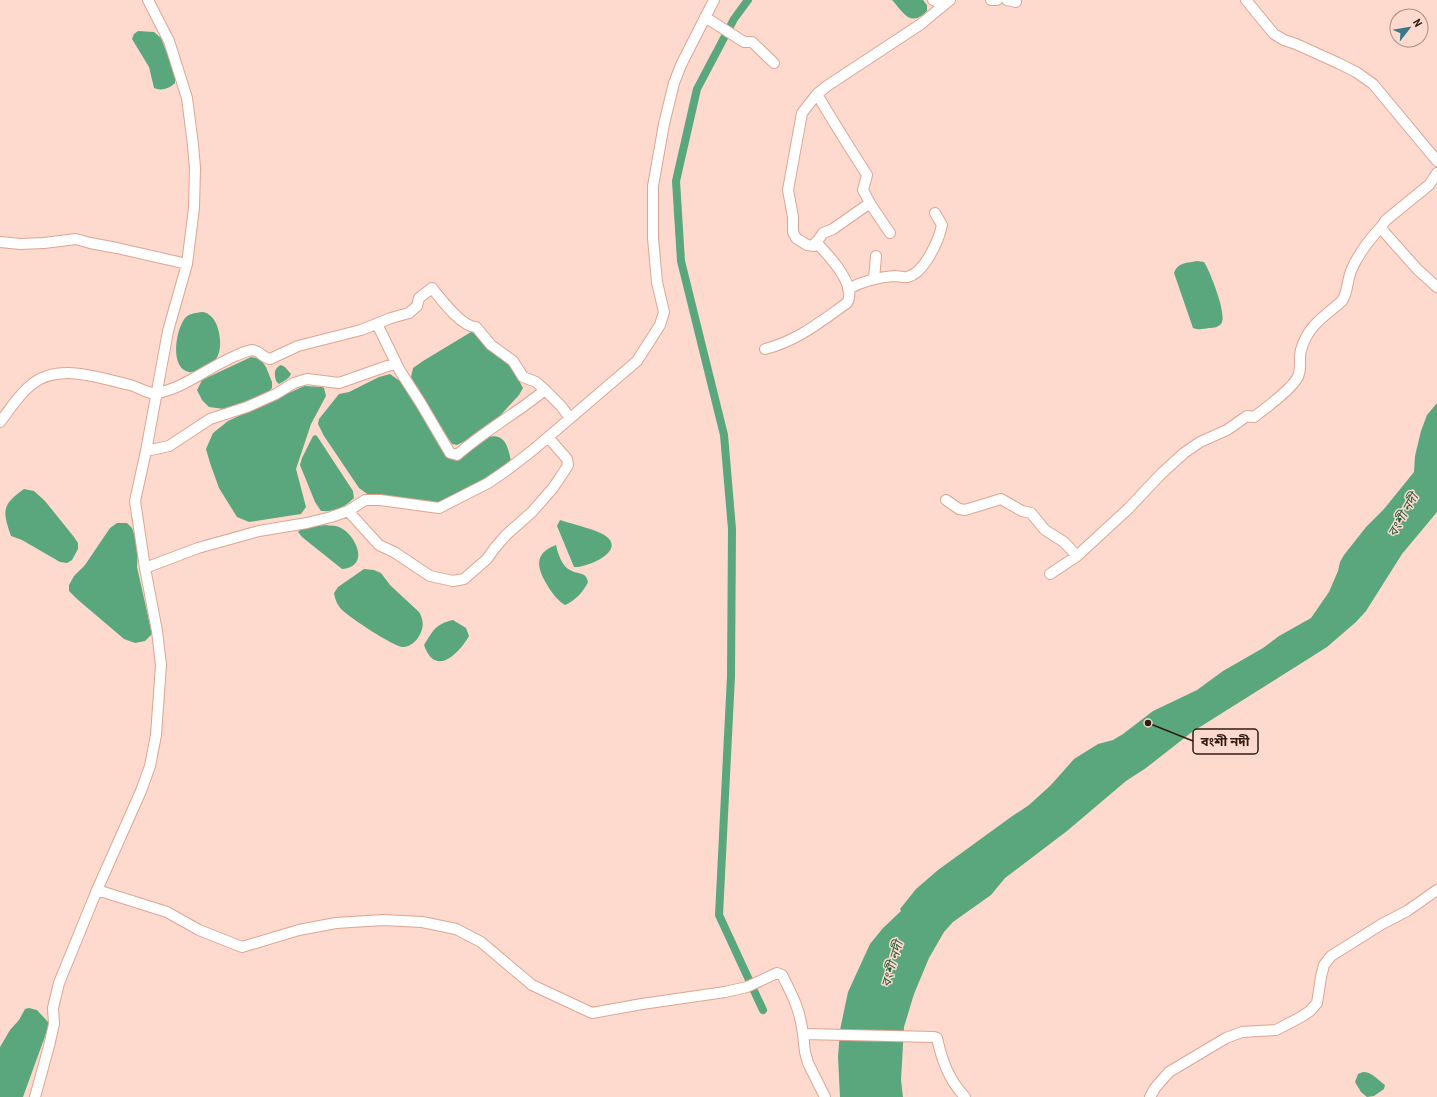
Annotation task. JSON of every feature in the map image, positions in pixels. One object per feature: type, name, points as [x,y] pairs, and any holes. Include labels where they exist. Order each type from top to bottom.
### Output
[{"type":"street","points":[[35,1097],[54,1024],[53,1008],[59,983],[97,890],[141,791],[150,766],[156,734],[161,665],[157,631],[145,568],[135,501],[146,451],[168,331],[187,264],[194,208],[194,168],[193,145],[187,98],[169,41],[148,0]]},
{"type":"street","points":[[145,568],[198,548],[259,531],[307,523],[348,511],[365,500],[380,500],[439,508],[488,483],[533,450],[637,362],[656,332],[663,318],[664,312],[658,282],[653,238],[653,186],[664,124],[674,83],[681,65],[707,17],[714,0]]},
{"type":"street","points":[[933,0],[947,2]]},
{"type":"street","points":[[991,0],[997,0]]},
{"type":"street","points":[[1246,0],[1274,34],[1284,40],[1338,63],[1373,84],[1437,161]]},
{"type":"street","points":[[869,204],[833,229],[823,233],[814,246],[810,246],[796,238],[793,232],[793,217],[788,190],[802,113],[817,94],[921,24],[947,2]]},
{"type":"street","points":[[707,17],[744,42],[752,42],[774,63]]},
{"type":"street","points":[[817,94],[867,175],[863,190],[869,204],[890,233]]},
{"type":"street","points":[[1050,574],[1077,556],[1129,508],[1161,474],[1184,453],[1200,442],[1227,430],[1247,416],[1254,417],[1272,403],[1296,380],[1300,374],[1299,360],[1301,350],[1309,331],[1342,301],[1346,295],[1350,272],[1367,242],[1386,220],[1429,185],[1437,173]]},
{"type":"street","points":[[848,289],[859,283],[874,278],[898,276],[907,278],[923,266],[934,249],[941,230],[942,225],[935,213]]},
{"type":"street","points":[[1381,227],[1418,270],[1437,287]]},
{"type":"street","points":[[0,242],[26,244],[76,239],[187,264]]},
{"type":"street","points":[[765,349],[792,340],[847,303],[850,299],[840,268],[816,242]]},
{"type":"street","points":[[874,278],[876,256]]},
{"type":"street","points":[[0,422],[31,384],[50,374],[69,373],[89,376],[136,386],[144,391],[157,394],[178,387],[224,361],[246,352],[254,350],[265,358],[270,359],[298,346],[362,330],[409,313],[417,306],[419,298],[432,288],[460,319],[470,327],[476,327],[491,345],[513,361],[523,377],[536,382],[561,406],[570,418]]},
{"type":"street","points":[[377,324],[396,363],[450,453],[457,455],[522,408],[544,390]]},
{"type":"street","points":[[146,451],[169,446],[210,419],[254,404],[276,394],[294,383],[307,379],[339,383],[396,363]]},
{"type":"street","points":[[348,511],[379,545],[394,552],[430,576],[454,581],[464,579],[487,559],[506,535],[532,512],[553,488],[568,465],[567,459],[548,436]]},
{"type":"street","points":[[946,500],[959,509],[965,510],[1001,499],[1006,501],[1031,513],[1045,530],[1064,542],[1077,556]]},
{"type":"street","points":[[97,890],[167,912],[199,930],[242,946],[299,930],[336,923],[383,920],[422,922],[456,929],[481,942],[532,985],[592,1013],[725,992],[746,987],[777,973],[782,975],[801,1016],[806,1034],[805,1052],[808,1063],[825,1097]]},
{"type":"street","points":[[1150,1097],[1155,1088],[1169,1072],[1226,1038],[1242,1032],[1276,1030],[1310,1011],[1317,1003],[1324,965],[1331,956],[1382,924],[1406,911],[1437,890]]},
{"type":"street","points":[[806,1034],[926,1036],[937,1038],[942,1059],[956,1087],[965,1097]]},
{"type":"water","points":[[892,0],[923,0],[927,5],[927,11],[916,18],[908,17]]},
{"type":"water","points":[[138,31],[154,32],[161,38],[175,74],[175,83],[170,87],[165,89],[154,88],[149,67],[132,39],[134,34]]},
{"type":"water","points":[[1197,261],[1204,262],[1220,301],[1223,317],[1220,325],[1215,327],[1201,329],[1193,328],[1174,273],[1180,265]]},
{"type":"water","points":[[202,312],[212,317],[218,328],[220,335],[220,349],[216,359],[213,362],[195,371],[189,372],[183,369],[179,363],[176,348],[177,339],[185,318],[191,314]]},
{"type":"water","points":[[471,332],[475,333],[510,364],[523,388],[519,395],[487,430],[457,445],[452,444],[431,413],[411,377],[413,368]]},
{"type":"water","points":[[251,357],[260,359],[266,367],[272,382],[272,388],[267,394],[224,409],[209,407],[202,400],[197,390],[202,380]]},
{"type":"water","points":[[281,365],[291,374],[288,379],[279,384],[276,381],[275,374],[277,368]]},
{"type":"water","points":[[390,374],[400,381],[414,399],[443,452],[454,460],[488,437],[499,437],[505,443],[509,451],[511,461],[504,472],[438,506],[370,496],[359,488],[324,436],[318,424],[319,419],[339,394],[349,392],[379,377]]},
{"type":"water","points":[[304,386],[322,387],[324,388],[326,396],[311,424],[296,469],[306,507],[301,514],[249,522],[237,517],[219,488],[206,449],[213,433],[228,421]]},
{"type":"water","points":[[1437,403],[1437,512],[1402,554],[1366,611],[1356,622],[1327,647],[1192,732],[1146,768],[1126,781],[1067,831],[1005,878],[991,895],[953,922],[944,932],[929,958],[914,994],[904,1027],[901,1080],[903,1097],[840,1097],[838,1057],[840,1030],[848,992],[870,944],[883,928],[901,911],[900,909],[916,889],[938,870],[1029,805],[1051,785],[1074,759],[1098,744],[1113,740],[1153,711],[1197,690],[1223,671],[1311,618],[1329,592],[1344,555],[1366,527],[1384,509],[1414,472],[1415,456],[1421,431],[1427,415]]},
{"type":"water","points":[[315,435],[353,491],[354,498],[343,507],[335,510],[321,511],[315,502],[300,465],[313,436]]},
{"type":"water","points":[[24,489],[34,491],[45,501],[74,537],[78,543],[78,549],[72,560],[67,563],[60,562],[22,540],[11,536],[6,520],[6,509],[11,499]]},
{"type":"water","points":[[560,520],[603,534],[611,543],[611,548],[608,553],[602,558],[587,565],[574,567],[557,526]]},
{"type":"water","points":[[117,523],[127,523],[132,528],[136,539],[138,547],[137,567],[152,634],[145,641],[135,643],[124,639],[69,591],[69,585],[74,576],[85,565],[110,528]]},
{"type":"water","points":[[326,525],[337,526],[345,531],[355,543],[358,550],[358,557],[356,563],[351,567],[342,569],[302,537],[298,532],[302,528]]},
{"type":"water","points":[[556,545],[559,556],[565,566],[573,572],[584,575],[588,582],[579,595],[565,605],[550,590],[539,566],[539,561],[544,552]]},
{"type":"water","points":[[364,569],[374,570],[381,573],[390,585],[419,612],[423,622],[423,627],[418,638],[406,647],[398,646],[372,631],[353,619],[339,606],[334,593],[338,587]]},
{"type":"water","points":[[453,620],[466,628],[469,636],[453,656],[446,660],[434,660],[429,655],[424,645],[432,632],[438,626]]},
{"type":"water","points":[[29,1008],[37,1010],[48,1022],[48,1028],[23,1097],[0,1097],[0,1047],[25,1009]]},
{"type":"water","points":[[1363,1072],[1369,1073],[1385,1085],[1384,1089],[1374,1096],[1367,1097],[1361,1092],[1355,1082],[1358,1074]]},
{"type":"waterway","points":[[748,0],[734,19],[697,89],[676,181],[681,261],[724,435],[732,529],[731,676],[719,915],[763,1010]]},
{"type":"place","name":"বংশী নদী","points":[[1148,723]]}]
